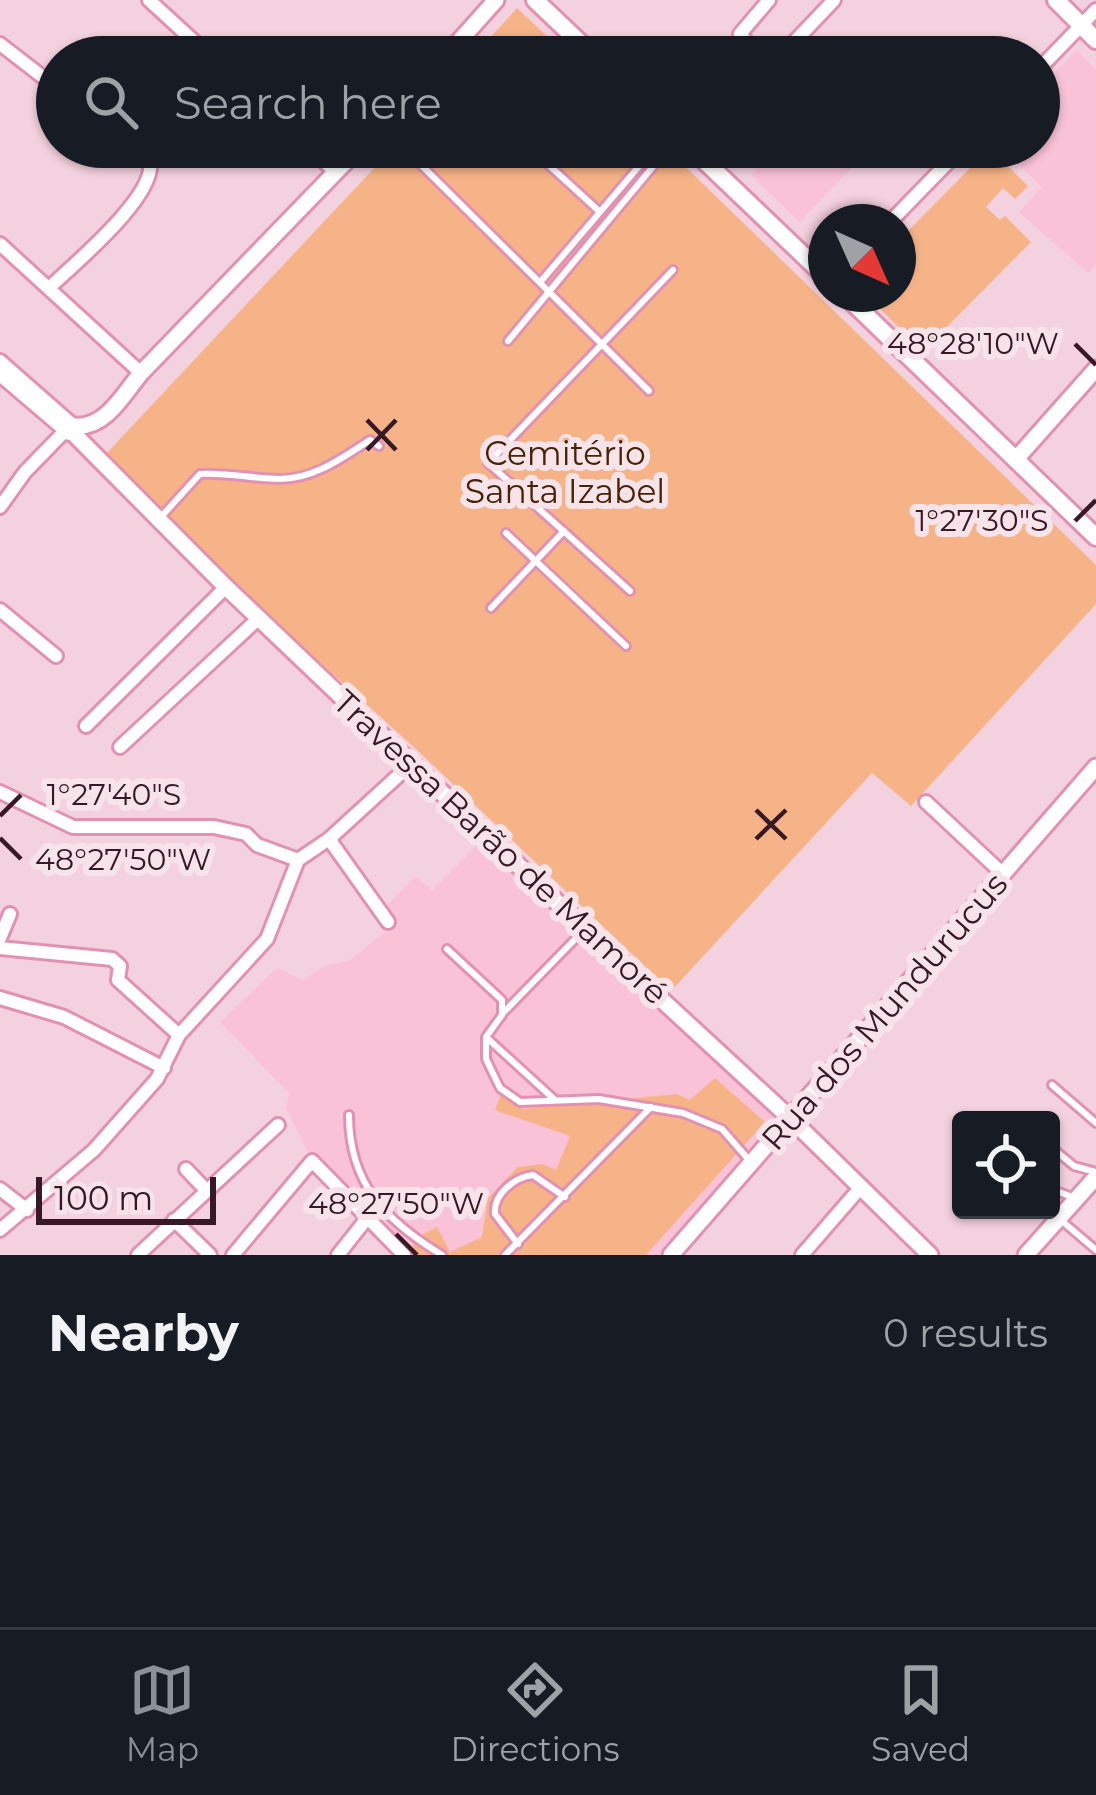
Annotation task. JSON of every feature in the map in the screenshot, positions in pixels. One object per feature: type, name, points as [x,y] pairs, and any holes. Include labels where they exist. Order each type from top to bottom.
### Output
[{"type":"main road","points":[[535,0],[573,36]]},
{"type":"main road","points":[[1056,0],[1096,40]]},
{"type":"main road","points":[[716,168],[808,257]]},
{"type":"main road","points":[[866,312],[1096,537]]},
{"type":"street","points":[[149,0],[188,36]]},
{"type":"street","points":[[464,36],[496,0]]},
{"type":"street","points":[[742,36],[769,0]]},
{"type":"street","points":[[800,36],[835,0]]},
{"type":"street","points":[[1060,48],[1096,10]]},
{"type":"street","points":[[0,44],[36,72]]},
{"type":"street","points":[[49,288],[110,230],[152,175],[151,168]]},
{"type":"street","points":[[331,168],[335,172]]},
{"type":"street","points":[[0,507],[25,472],[71,431],[98,423],[109,413],[141,373],[339,168]]},
{"type":"street","points":[[908,204],[943,168]]},
{"type":"street","points":[[0,244],[141,373]]},
{"type":"street","name":"Travessa Barão de Mamoré","points":[[0,361],[226,587],[791,1118],[930,1255]]},
{"type":"street","points":[[1017,458],[1096,369]]},
{"type":"street","name":"Travessa Barão de Mamoré","points":[[0,375],[71,431]]},
{"type":"street","points":[[100,459],[99,434],[109,413]]},
{"type":"street","points":[[86,726],[226,587]]},
{"type":"street","points":[[0,610],[56,656]]},
{"type":"street","points":[[120,747],[259,618]]},
{"type":"street","points":[[0,1230],[94,1150],[164,1068],[179,1035],[267,939],[298,860],[329,839],[411,764]]},
{"type":"street","name":"Rua dos Mundurucus","points":[[671,1255],[1096,767]]},
{"type":"street","points":[[0,792],[73,826],[214,826],[246,833],[257,845],[298,860]]},
{"type":"street","points":[[926,802],[1003,874]]},
{"type":"street","points":[[329,839],[388,922]]},
{"type":"street","points":[[1,932],[10,914]]},
{"type":"street","points":[[0,948],[112,959],[119,966],[118,980],[179,1035]]},
{"type":"street","points":[[0,998],[64,1017],[164,1068]]},
{"type":"street","points":[[138,1255],[278,1124]]},
{"type":"street","points":[[233,1255],[312,1161],[404,1255]]},
{"type":"street","points":[[186,1169],[205,1189]]},
{"type":"street","points":[[1060,1218],[1096,1174]]},
{"type":"street","points":[[802,1255],[861,1187]]},
{"type":"street","points":[[0,1189],[27,1210]]},
{"type":"street","points":[[338,1255],[368,1217]]},
{"type":"street","points":[[1026,1255],[1059,1219]]},
{"type":"street","points":[[174,1220],[210,1255]]},
{"type":"lane","points":[[425,168],[649,391]]},
{"type":"lane","points":[[552,168],[600,212]]},
{"type":"lane","points":[[541,281],[638,168]]},
{"type":"lane","points":[[508,341],[652,168]]},
{"type":"lane","points":[[630,592],[488,463],[673,270]]},
{"type":"lane","points":[[158,520],[200,474],[284,479],[324,470],[370,440],[380,446]]},
{"type":"lane","points":[[491,608],[564,531]]},
{"type":"lane","points":[[506,533],[626,646]]},
{"type":"lane","points":[[585,929],[486,1037],[486,1059],[500,1088],[532,1105],[599,1099],[683,1113],[722,1129],[751,1162]]},
{"type":"lane","points":[[447,950],[502,1000],[502,1015]]},
{"type":"lane","points":[[486,1037],[555,1100]]},
{"type":"lane","points":[[1052,1084],[1096,1123]]},
{"type":"lane","points":[[505,1255],[651,1107]]},
{"type":"lane","points":[[349,1115],[349,1146],[376,1201],[411,1236],[442,1255]]},
{"type":"lane","points":[[1060,1154],[1096,1174]]},
{"type":"lane","points":[[518,1244],[495,1214],[498,1197],[526,1175],[549,1183],[565,1196]]},
{"type":"lane","points":[[1060,1192],[1077,1199]]},
{"type":"lane","points":[[1060,1218],[1096,1250]]},
{"type":"shaded area","points":[[1077,50],[1096,69],[1096,264],[1088,273],[1019,212],[1042,187],[1022,168],[1060,168],[1060,67]]},
{"type":"shaded area","points":[[758,168],[852,168],[817,204],[808,204],[808,214],[800,222],[751,175]]},
{"type":"shaded area","points":[[480,842],[784,1127],[671,1255],[404,1255],[312,1161],[286,1108],[289,1093],[220,1022],[277,968],[303,980],[325,966],[350,960],[393,925],[383,910],[415,876],[432,890]]},
{"type":"green space","points":[[517,8],[547,36],[492,36]]},
{"type":"green space","name":"Cemitério Santa Izabel","points":[[374,168],[687,168],[808,286],[808,312],[835,312],[1096,565],[1096,604],[911,806],[872,773],[671,991],[416,749],[232,583],[105,455]]},
{"type":"green space","points":[[970,168],[1010,168],[1028,186],[1015,199],[1003,188],[986,207],[1000,220],[1005,216],[1031,242],[923,351],[883,312],[916,312],[916,223]]},
{"type":"green space","points":[[715,1078],[765,1122],[646,1255],[413,1255],[414,1239],[437,1227],[450,1252],[482,1237],[488,1198],[518,1167],[542,1164],[556,1170],[570,1136],[495,1110],[501,1094],[523,1109],[677,1094],[690,1100]]}]
